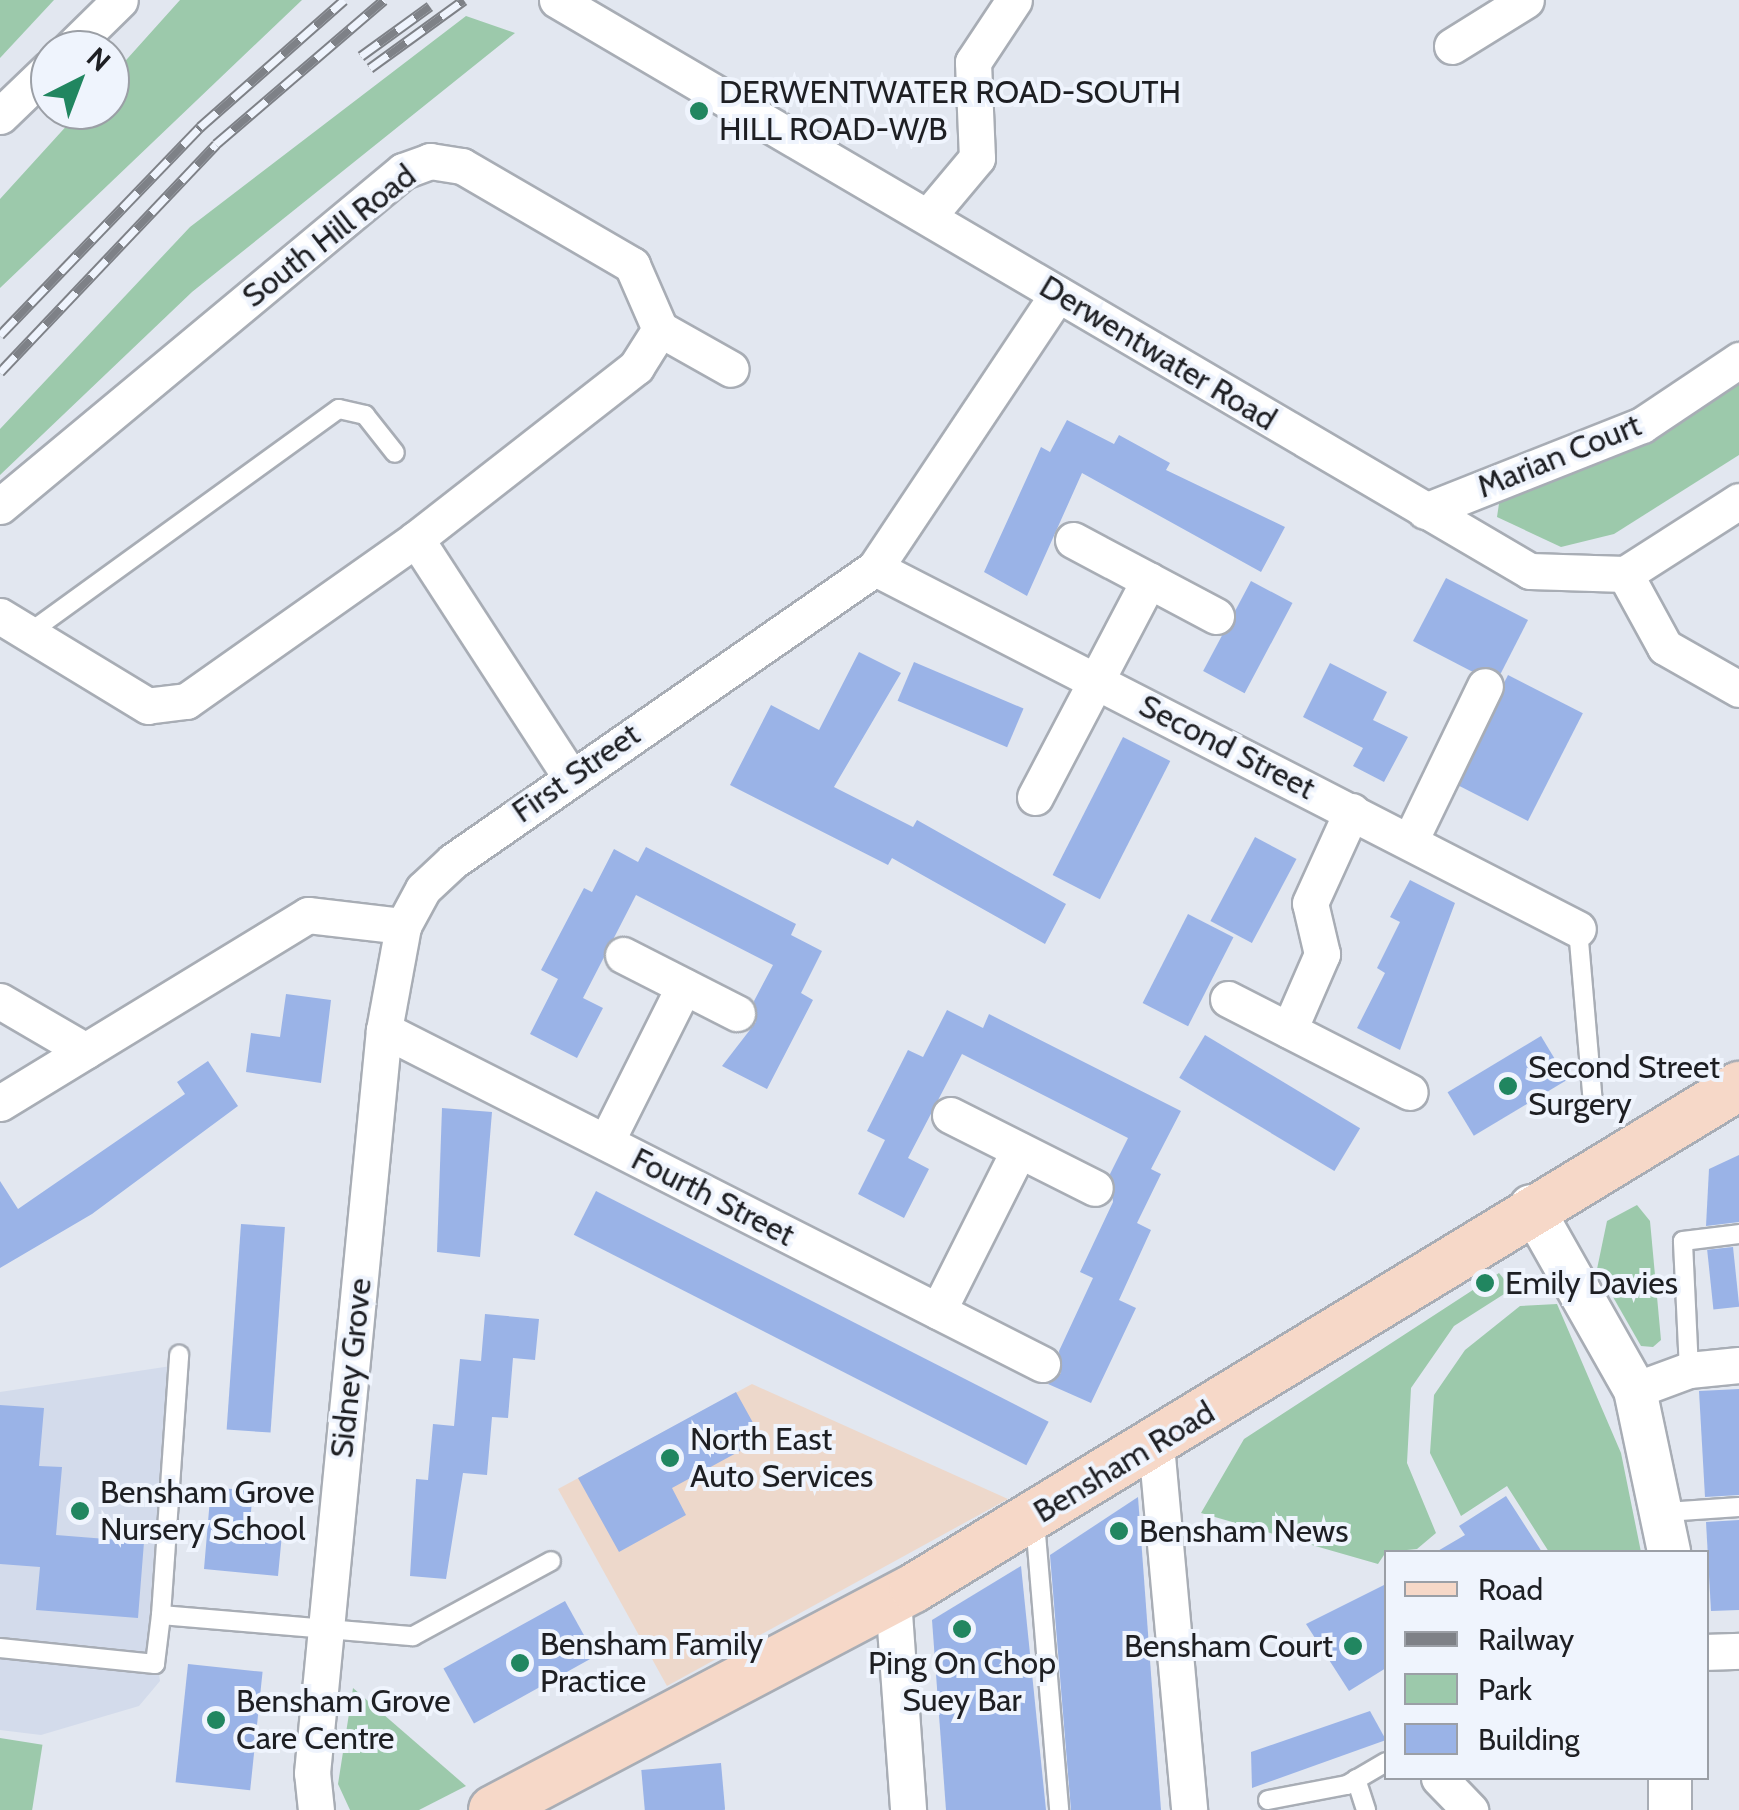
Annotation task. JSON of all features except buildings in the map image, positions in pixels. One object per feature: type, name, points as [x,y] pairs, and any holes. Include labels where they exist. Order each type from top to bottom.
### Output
[{"type":"main road","name":"Bensham Road","points":[[493,1810],[893,1599],[1156,1445],[1531,1206],[1739,1086]]},
{"type":"street","points":[[89,30],[120,0]]},
{"type":"street","points":[[930,214],[978,158],[973,62],[1014,0]]},
{"type":"street","points":[[1452,46],[1526,0]]},
{"type":"street","name":"Derwentwater Road","points":[[566,5],[930,214],[1058,294],[1530,571],[1625,574]]},
{"type":"street","points":[[0,116],[30,87]]},
{"type":"street","name":"South Hill Road","points":[[0,506],[403,171],[430,161],[462,166],[632,265],[660,330]]},
{"type":"street","name":"First Street","points":[[403,926],[423,889],[452,862],[570,776],[874,568],[1058,294]]},
{"type":"street","points":[[15,624],[148,706],[186,700],[416,539],[636,367],[660,330],[731,369]]},
{"type":"street","name":"Marian Court","points":[[1425,512],[1642,425],[1739,360]]},
{"type":"street","points":[[1739,501],[1625,574],[1665,646],[1739,690]]},
{"type":"street","points":[[416,539],[570,776]]},
{"type":"street","points":[[1073,540],[1216,616]]},
{"type":"street","name":"Second Street","points":[[874,568],[1578,929]]},
{"type":"street","points":[[1036,797],[1150,580]]},
{"type":"street","points":[[1410,841],[1485,686]]},
{"type":"street","points":[[1288,1030],[1322,954],[1310,903],[1352,811]]},
{"type":"street","points":[[0,1103],[308,914],[403,926]]},
{"type":"street","name":"Sidney Grove","points":[[316,1810],[326,1630],[384,1030],[403,926]]},
{"type":"street","points":[[623,955],[736,1013]]},
{"type":"street","points":[[606,1142],[684,986]]},
{"type":"street","points":[[1228,998],[1410,1092]]},
{"type":"street","points":[[0,1001],[86,1051]]},
{"type":"street","name":"Fourth Street","points":[[384,1030],[1042,1364]]},
{"type":"street","points":[[950,1114],[1095,1188]]},
{"type":"street","points":[[938,1311],[1019,1150]]},
{"type":"street","points":[[1531,1206],[1635,1390],[1667,1532]]},
{"type":"street","points":[[1635,1390],[1690,1370],[1739,1365]]},
{"type":"street","points":[[1156,1445],[1189,1810]]},
{"type":"street","points":[[893,1599],[908,1810]]},
{"type":"street","points":[[1709,1652],[1739,1650]]},
{"type":"street","points":[[1441,1780],[1470,1810]]},
{"type":"street","points":[[1670,1780],[1670,1810]]},
{"type":"lane","points":[[15,624],[339,409],[365,415],[394,453]]},
{"type":"lane","points":[[1578,929],[1593,1104]]},
{"type":"lane","points":[[1690,1370],[1683,1241],[1739,1234]]},
{"type":"lane","points":[[0,1648],[155,1664],[179,1355]]},
{"type":"lane","points":[[1667,1532],[1739,1506]]},
{"type":"lane","points":[[1034,1517],[1059,1810]]},
{"type":"lane","points":[[161,1615],[413,1636],[550,1562]]},
{"type":"lane","points":[[1268,1800],[1356,1780],[1384,1763]]},
{"type":"lane","points":[[1356,1780],[1366,1810]]},
{"type":"shaded area","name":"Bensham Grove Nursery School","points":[[171,1366],[152,1630],[160,1681],[139,1706],[41,1735],[0,1730],[0,1392]]},
{"type":"shaded area","points":[[752,1384],[1008,1499],[667,1686],[558,1489]]},
{"type":"green space","points":[[0,0],[54,0],[0,58]]},
{"type":"green space","points":[[180,0],[302,0],[0,288],[0,199],[63,130],[130,130],[130,56]]},
{"type":"green space","points":[[466,16],[515,33],[192,292],[0,475],[0,429],[190,227]]},
{"type":"green space","points":[[1739,376],[1739,455],[1614,534],[1561,547],[1497,517],[1500,497]]},
{"type":"green space","points":[[1637,1205],[1650,1221],[1661,1340],[1653,1347],[1641,1346],[1597,1269],[1607,1221]]},
{"type":"green space","points":[[1499,1273],[1512,1289],[1454,1326],[1411,1388],[1407,1463],[1436,1533],[1417,1549],[1384,1550],[1378,1564],[1201,1513],[1244,1439]]},
{"type":"green space","points":[[1557,1304],[1621,1453],[1641,1550],[1548,1550],[1507,1486],[1461,1516],[1430,1453],[1434,1395],[1465,1350],[1520,1306]]},
{"type":"green space","points":[[353,1688],[466,1786],[419,1810],[350,1810],[338,1784]]},
{"type":"green space","points":[[0,1738],[42,1745],[32,1810],[0,1810]]},
{"type":"railway","points":[[0,335],[200,127],[344,0]]},
{"type":"railway","points":[[0,372],[216,144],[384,0]]},
{"type":"railway","points":[[370,68],[464,0]]},
{"type":"railway","points":[[361,56],[430,6]]},
{"type":"place","name":"DERWENTWATER ROAD-SOUTH HILL ROAD-W/B","points":[[699,111]]},
{"type":"place","name":"Second Street Surgery","points":[[1508,1086]]},
{"type":"place","name":"Emily Davies","points":[[1485,1283]]},
{"type":"place","name":"North East Auto Services","points":[[670,1458]]},
{"type":"place","name":"Bensham Grove Nursery School","points":[[80,1511]]},
{"type":"place","name":"Bensham News","points":[[1119,1531]]},
{"type":"place","name":"Ping On Chop Suey Bar","points":[[962,1629]]},
{"type":"place","name":"Bensham Court","points":[[1353,1646]]},
{"type":"place","name":"Bensham Family Practice","points":[[520,1663]]},
{"type":"place","name":"Bensham Grove Care Centre","points":[[216,1720]]}]
